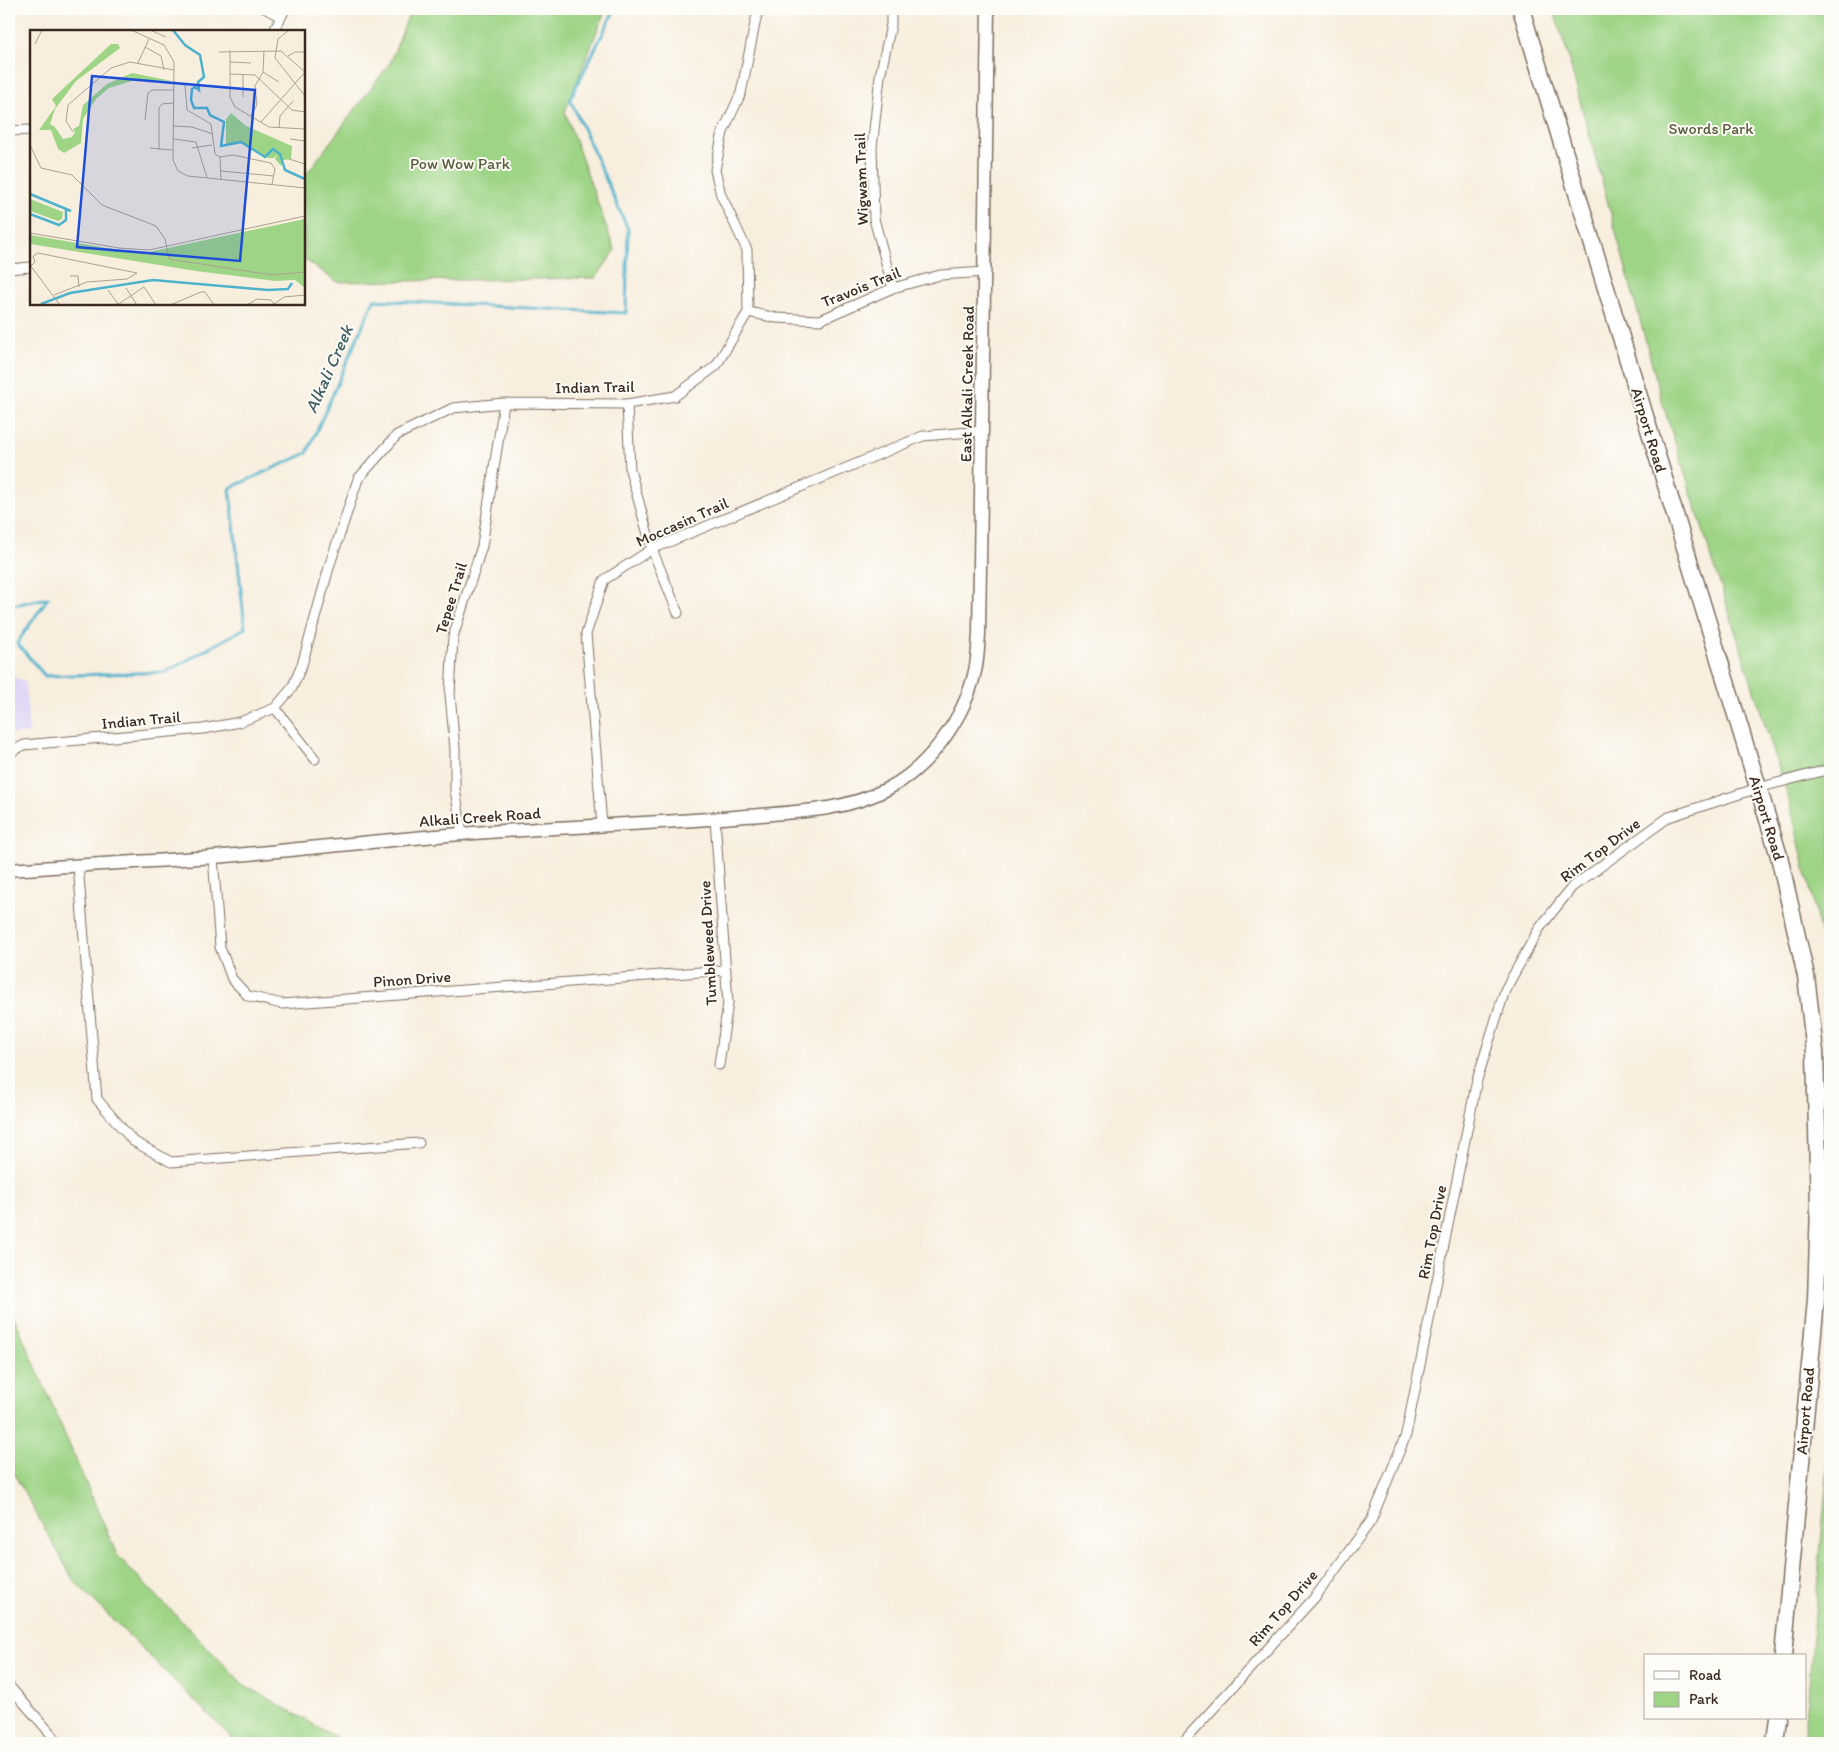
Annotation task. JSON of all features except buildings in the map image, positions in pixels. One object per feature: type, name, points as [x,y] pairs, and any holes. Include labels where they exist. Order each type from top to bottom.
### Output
[{"type":"highway","name":"Airport Road","points":[[1521,9],[1779,856],[1806,976],[1815,1052],[1818,1122],[1819,1206],[1816,1300],[1783,1654]]},
{"type":"highway","points":[[1776,1743],[1778,1720]]},
{"type":"street","points":[[266,9],[283,13],[274,30]]},
{"type":"street","points":[[748,312],[747,250],[721,195],[716,170],[723,132],[741,94],[758,9]]},
{"type":"street","name":"Wigwam Trail","points":[[891,9],[891,25],[880,76],[872,148],[874,219],[893,288]]},
{"type":"street","name":"East Alkali Creek Road","points":[[936,749],[958,716],[968,692],[976,670],[979,634],[986,272],[988,9]]},
{"type":"street","points":[[9,131],[30,130]]},
{"type":"street","points":[[9,269],[30,267]]},
{"type":"street","name":"Travois Trail","points":[[748,312],[777,318],[820,320],[893,288],[940,275],[986,272]]},
{"type":"street","name":"Indian Trail","points":[[9,753],[24,745],[203,729],[240,722],[275,708],[292,688],[302,666],[330,564],[358,479],[397,435],[453,408],[504,403],[627,404],[675,396],[716,366],[748,312]]},
{"type":"street","name":"Tepee Trail","points":[[462,833],[456,789],[455,749],[450,694],[453,637],[482,546],[504,403]]},
{"type":"street","points":[[627,404],[630,470],[652,549],[678,613]]},
{"type":"street","name":"Moccasin Trail","points":[[602,825],[586,634],[604,580],[652,549],[923,436],[982,431]]},
{"type":"street","points":[[275,708],[315,759]]},
{"type":"street","name":"Alkali Creek Road","points":[[9,870],[213,857],[462,833],[715,819],[822,810],[858,802],[889,788],[912,771],[936,749]]},
{"type":"street","name":"Rim Top Drive","points":[[1182,1743],[1316,1596],[1371,1521],[1406,1435],[1477,1080],[1505,990],[1539,929],[1572,887],[1669,817],[1758,788],[1830,769]]},
{"type":"street","name":"Tumbleweed Drive","points":[[715,819],[728,1003],[719,1065]]},
{"type":"street","name":"Pinon Drive","points":[[213,857],[220,948],[232,979],[248,996],[282,1004],[726,970]]},
{"type":"street","points":[[78,865],[97,1098],[133,1141],[171,1162],[419,1143]]},
{"type":"street","points":[[9,1686],[59,1743]]},
{"type":"shaded area","points":[[9,676],[25,681],[29,733],[9,734]]},
{"type":"green space","name":"Pow Wow Park","points":[[411,9],[606,9],[565,112],[615,251],[596,278],[337,282],[305,260],[305,176],[390,63]]},
{"type":"green space","name":"Swords Park","points":[[1553,9],[1830,9],[1830,974],[1789,800],[1664,408],[1565,46]]},
{"type":"green space","points":[[9,1305],[117,1555],[243,1684],[346,1743],[237,1743],[74,1581],[9,1465]]},
{"type":"green space","points":[[1830,1438],[1830,1743],[1804,1743]]},
{"type":"waterway","name":"Alkali Creek","points":[[9,606],[48,598],[17,643],[45,676],[166,672],[245,628],[230,488],[307,453],[374,300],[626,313],[628,229],[570,99],[615,9]]}]
